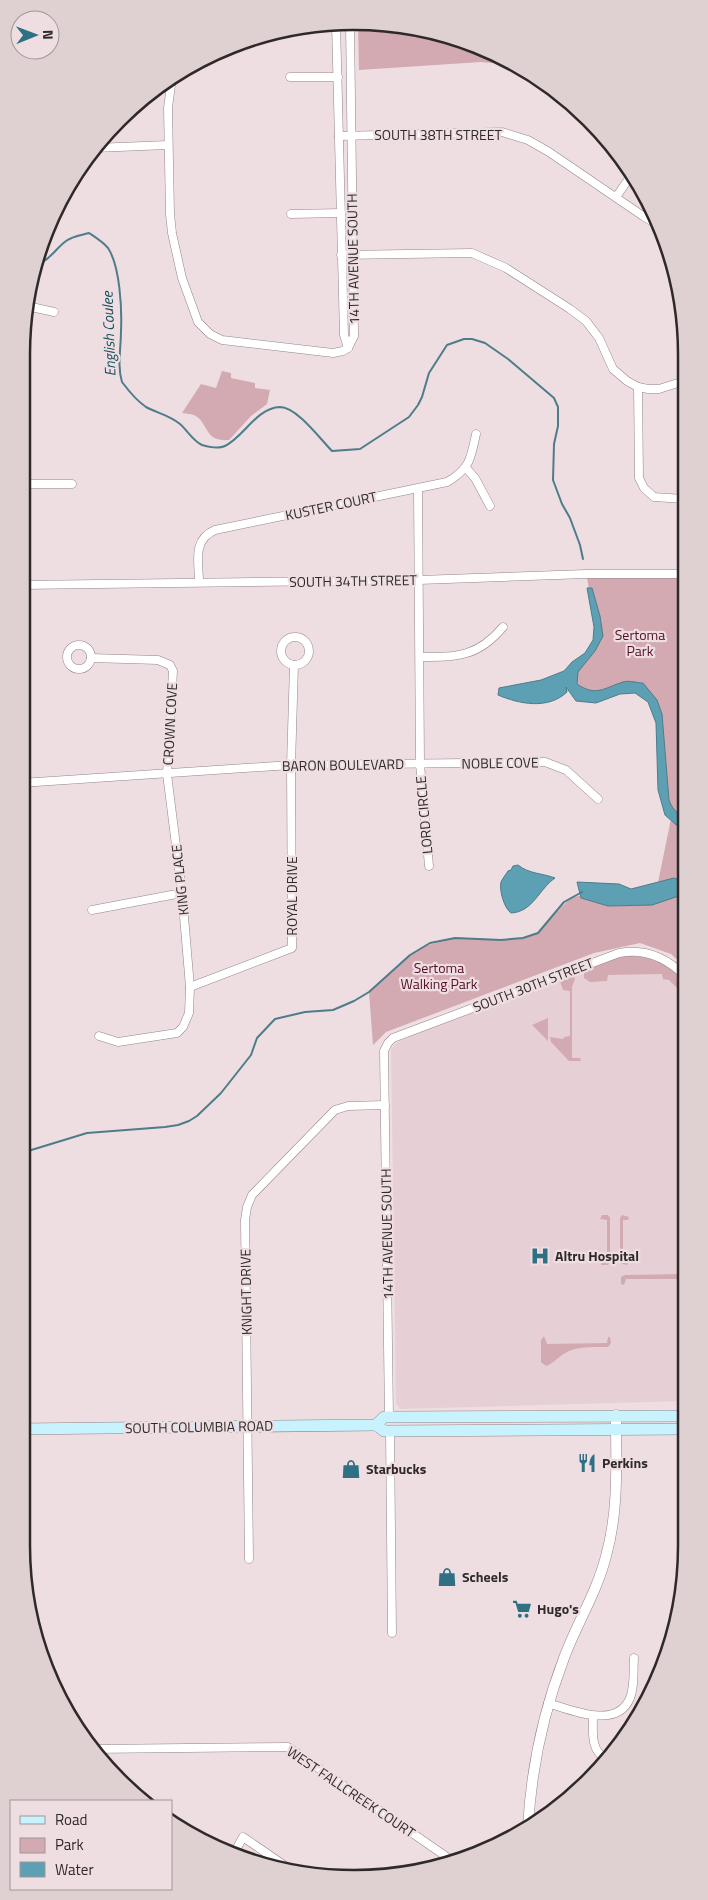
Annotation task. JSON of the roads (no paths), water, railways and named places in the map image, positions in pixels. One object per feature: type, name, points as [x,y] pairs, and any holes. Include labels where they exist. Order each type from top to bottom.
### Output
[{"type":"main road","name":"SOUTH COLUMBIA ROAD","points":[[30,1429],[376,1424],[389,1417],[678,1416]]},
{"type":"main road","points":[[390,1432],[400,1424],[426,1418]]},
{"type":"main road","points":[[376,1424],[384,1431],[390,1432],[678,1429]]},
{"type":"street","name":"14TH AVENUE SOUTH","points":[[348,348],[354,336],[350,30]]},
{"type":"street","name":"14TH AVENUE SOUTH","points":[[336,31],[341,255],[344,335],[348,348]]},
{"type":"street","points":[[290,77],[338,77]]},
{"type":"street","points":[[171,87],[168,108],[170,214],[175,251],[198,322],[210,334],[222,340],[240,344],[333,353],[348,348]]},
{"type":"street","name":"SOUTH 38TH STREET","points":[[338,136],[502,132],[528,140],[549,152],[648,218]]},
{"type":"street","points":[[104,148],[168,145]]},
{"type":"street","points":[[616,197],[627,181]]},
{"type":"street","points":[[291,214],[341,213]]},
{"type":"street","points":[[341,255],[472,253],[514,273],[586,321],[599,338],[613,369],[627,381],[638,387],[659,389],[678,383]]},
{"type":"street","points":[[34,308],[54,312]]},
{"type":"street","points":[[638,387],[639,478],[644,488],[654,497],[678,499]]},
{"type":"street","points":[[476,434],[470,461],[466,468],[475,478],[490,506]]},
{"type":"street","name":"KUSTER COURT","points":[[199,582],[200,543],[203,536],[214,530],[447,482],[457,477],[466,468]]},
{"type":"street","points":[[30,484],[72,484]]},
{"type":"street","name":"BARON BOULEVARD","points":[[30,782],[292,765],[420,764],[418,489]]},
{"type":"street","name":"SOUTH 34TH STREET","points":[[30,584],[419,580],[586,574],[678,574]]},
{"type":"street","points":[[420,657],[445,657],[472,653],[492,640],[503,627]]},
{"type":"street","name":"CROWN COVE","points":[[91,658],[158,660],[170,664],[173,671],[167,774]]},
{"type":"street","points":[[292,765],[294,665]]},
{"type":"street","name":"NOBLE COVE","points":[[420,764],[545,762],[566,770],[598,799]]},
{"type":"street","name":"LORD CIRCLE","points":[[420,764],[429,866]]},
{"type":"street","name":"ROYAL DRIVE","points":[[190,987],[292,948],[292,765]]},
{"type":"street","name":"KING PLACE","points":[[99,1036],[118,1042],[177,1033],[183,1027],[189,1013],[190,987],[182,893],[167,774]]},
{"type":"street","points":[[92,910],[182,893]]},
{"type":"street","name":"SOUTH 30TH STREET","points":[[384,1051],[393,1038],[619,953],[636,951],[651,954],[671,964],[678,970]]},
{"type":"street","name":"14TH AVENUE SOUTH","points":[[384,1051],[389,1417]]},
{"type":"street","name":"KNIGHT DRIVE","points":[[249,1558],[245,1220],[247,1207],[252,1195],[335,1110],[348,1106],[385,1105]]},
{"type":"street","points":[[529,1818],[535,1762],[548,1703],[565,1656],[598,1584],[606,1557],[615,1510],[616,1416]]},
{"type":"street","points":[[390,1432],[392,1633]]},
{"type":"street","points":[[548,1703],[593,1716],[608,1715],[616,1712],[624,1707],[630,1699],[633,1689],[634,1658]]},
{"type":"street","points":[[593,1716],[594,1742],[597,1751],[602,1755]]},
{"type":"street","name":"WEST FALLCREEK COURT","points":[[102,1749],[288,1747],[446,1857]]},
{"type":"street","points":[[237,1848],[243,1837],[278,1861]]},
{"type":"water","points":[[587,588],[592,588],[600,616],[603,636],[595,651],[578,672],[577,684],[595,691],[625,681],[643,683],[657,700],[662,714],[669,800],[678,812],[678,826],[665,815],[658,790],[656,723],[648,702],[635,693],[620,694],[596,703],[576,701],[566,687],[567,692],[559,698],[542,703],[524,703],[498,695],[499,688],[541,680],[564,671],[572,662],[585,653],[593,640],[594,627]]},
{"type":"water","points":[[518,865],[531,872],[555,878],[525,909],[511,913],[508,911],[503,899],[501,882],[513,866]]},
{"type":"water","points":[[674,878],[678,879],[678,896],[652,905],[608,906],[581,898],[577,882],[619,884],[631,889]]},
{"type":"waterway","name":"English Coulee","points":[[44,261],[66,241],[89,233],[108,248],[118,276],[121,322],[119,363],[122,382],[143,405],[176,421],[199,443],[210,447],[225,446],[232,442],[264,412],[280,407],[294,412],[332,451],[360,449],[409,417],[422,397],[429,373],[447,345],[464,339],[485,343],[508,359],[554,398],[558,407],[558,426],[554,444],[553,480],[562,504],[570,518],[583,559]]},
{"type":"waterway","points":[[30,1150],[87,1133],[165,1127],[189,1121],[197,1116],[221,1093],[251,1055],[257,1038],[275,1019],[305,1012],[333,1010],[354,1001],[369,992],[410,955],[430,943],[455,938],[501,940],[523,938],[538,933],[564,902],[582,892]]},
{"type":"place","name":"Altru Hospital","points":[[540,1256]]},
{"type":"place","name":"Perkins","points":[[587,1463]]},
{"type":"place","name":"Starbucks","points":[[351,1469]]},
{"type":"place","name":"Scheels","points":[[447,1577]]},
{"type":"place","name":"Hugo's","points":[[522,1609]]},
{"type":"park label","name":"Sertoma Park","points":[[640,644]]},
{"type":"park label","name":"Sertoma Walking Park","points":[[439,976]]}]
